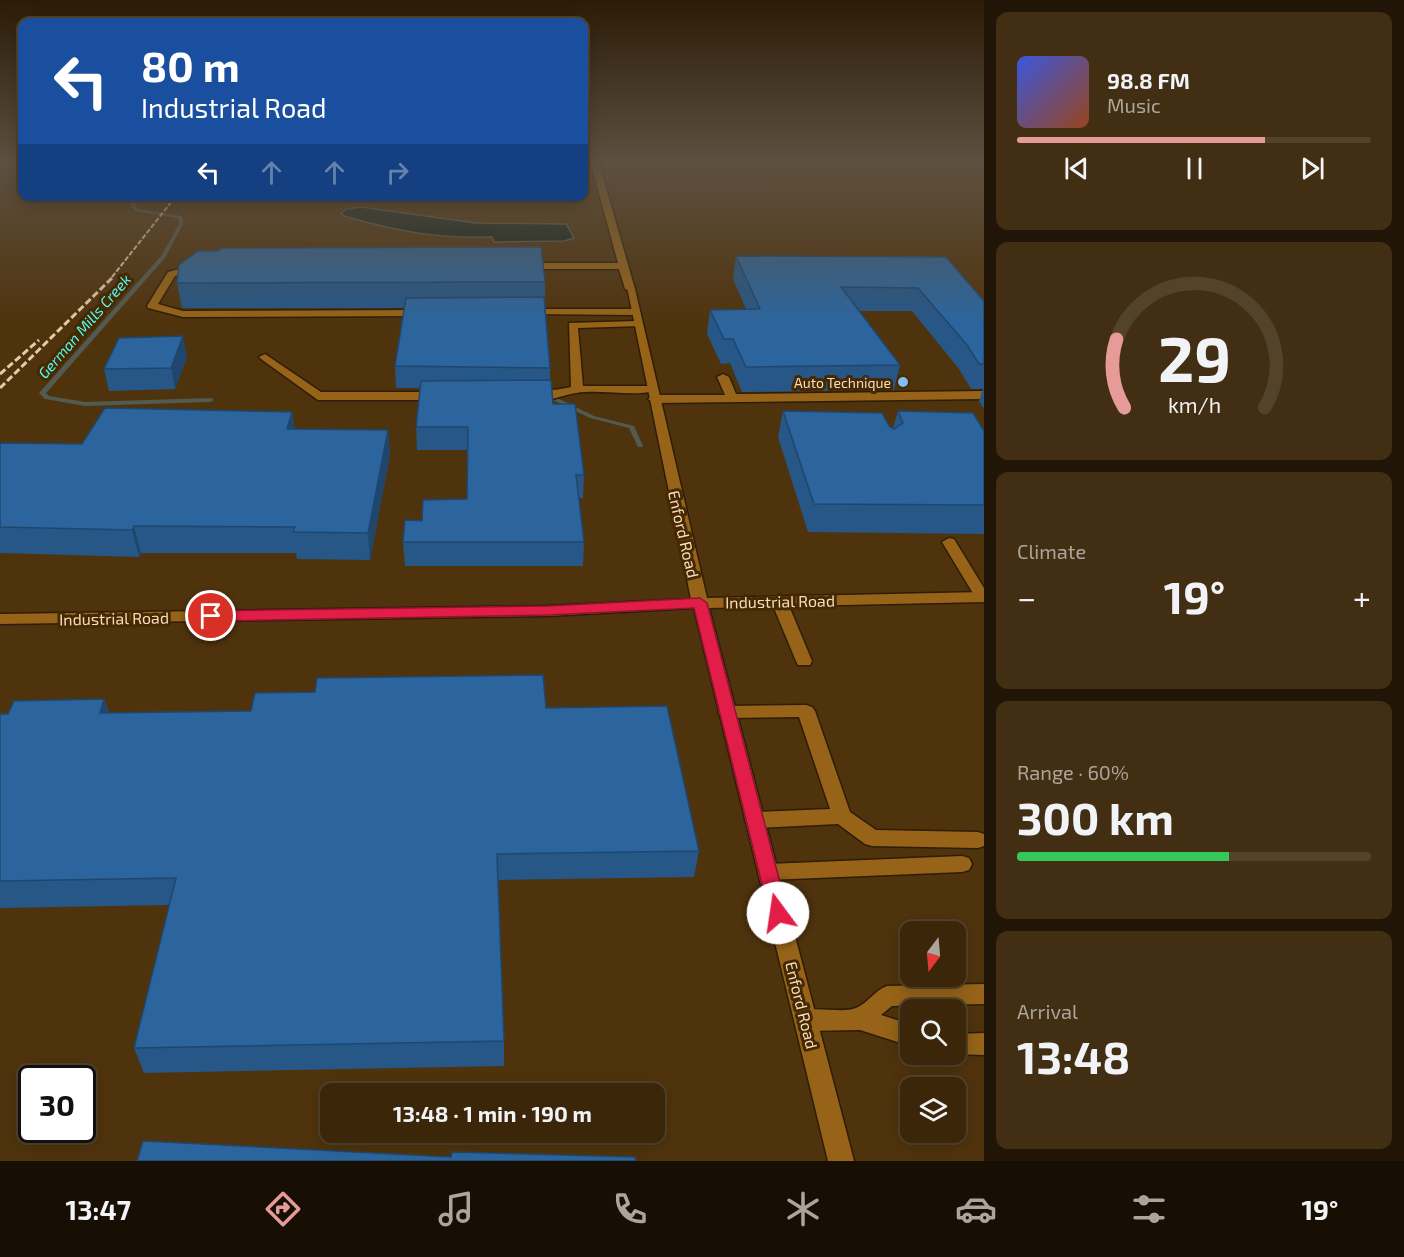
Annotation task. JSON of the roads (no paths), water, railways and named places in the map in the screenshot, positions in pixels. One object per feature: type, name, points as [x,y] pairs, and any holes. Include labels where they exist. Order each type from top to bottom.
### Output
[{"type":"street","name":"Enford Road","points":[[609,214],[630,289],[700,603],[841,1161]]},
{"type":"street","points":[[513,266],[623,266]]},
{"type":"street","points":[[204,267],[192,267],[171,274],[152,306],[183,314],[433,313]]},
{"type":"street","points":[[516,312],[636,318]]},
{"type":"street","points":[[577,389],[573,325],[636,318]]},
{"type":"street","points":[[265,357],[318,396],[456,396]]},
{"type":"street","points":[[723,377],[732,398]]},
{"type":"street","points":[[525,396],[548,396],[577,389],[732,398],[984,395]]},
{"type":"street","points":[[949,542],[983,597]]},
{"type":"street","name":"Industrial Road","points":[[0,619],[548,611],[700,603],[983,597]]},
{"type":"street","points":[[779,601],[804,661]]},
{"type":"street","points":[[727,712],[806,711],[842,816],[872,838],[978,840]]},
{"type":"street","points":[[754,820],[842,816]]},
{"type":"street","points":[[768,872],[962,864]]},
{"type":"street","points":[[860,1019],[887,996],[984,994]]},
{"type":"street","points":[[806,1020],[860,1019],[900,1032]]},
{"type":"street","points":[[966,1045],[984,1044]]},
{"type":"water","points":[[342,214],[413,214],[476,223],[566,224],[574,238],[564,241],[494,242],[492,237],[453,237],[399,230]]},
{"type":"waterway","name":"German Mills Creek","points":[[163,214],[180,217],[181,224],[163,257],[42,393],[47,398],[85,404],[211,400]]},
{"type":"waterway","name":"German Mills Creek","points":[[553,398],[592,417],[632,427],[640,446]]},
{"type":"railway","points":[[112,277],[162,214]]},
{"type":"railway","points":[[0,388],[114,276]]},
{"type":"railway","points":[[0,374],[39,340]]},
{"type":"place","name":"Auto Technique","points":[[903,382]]}]
